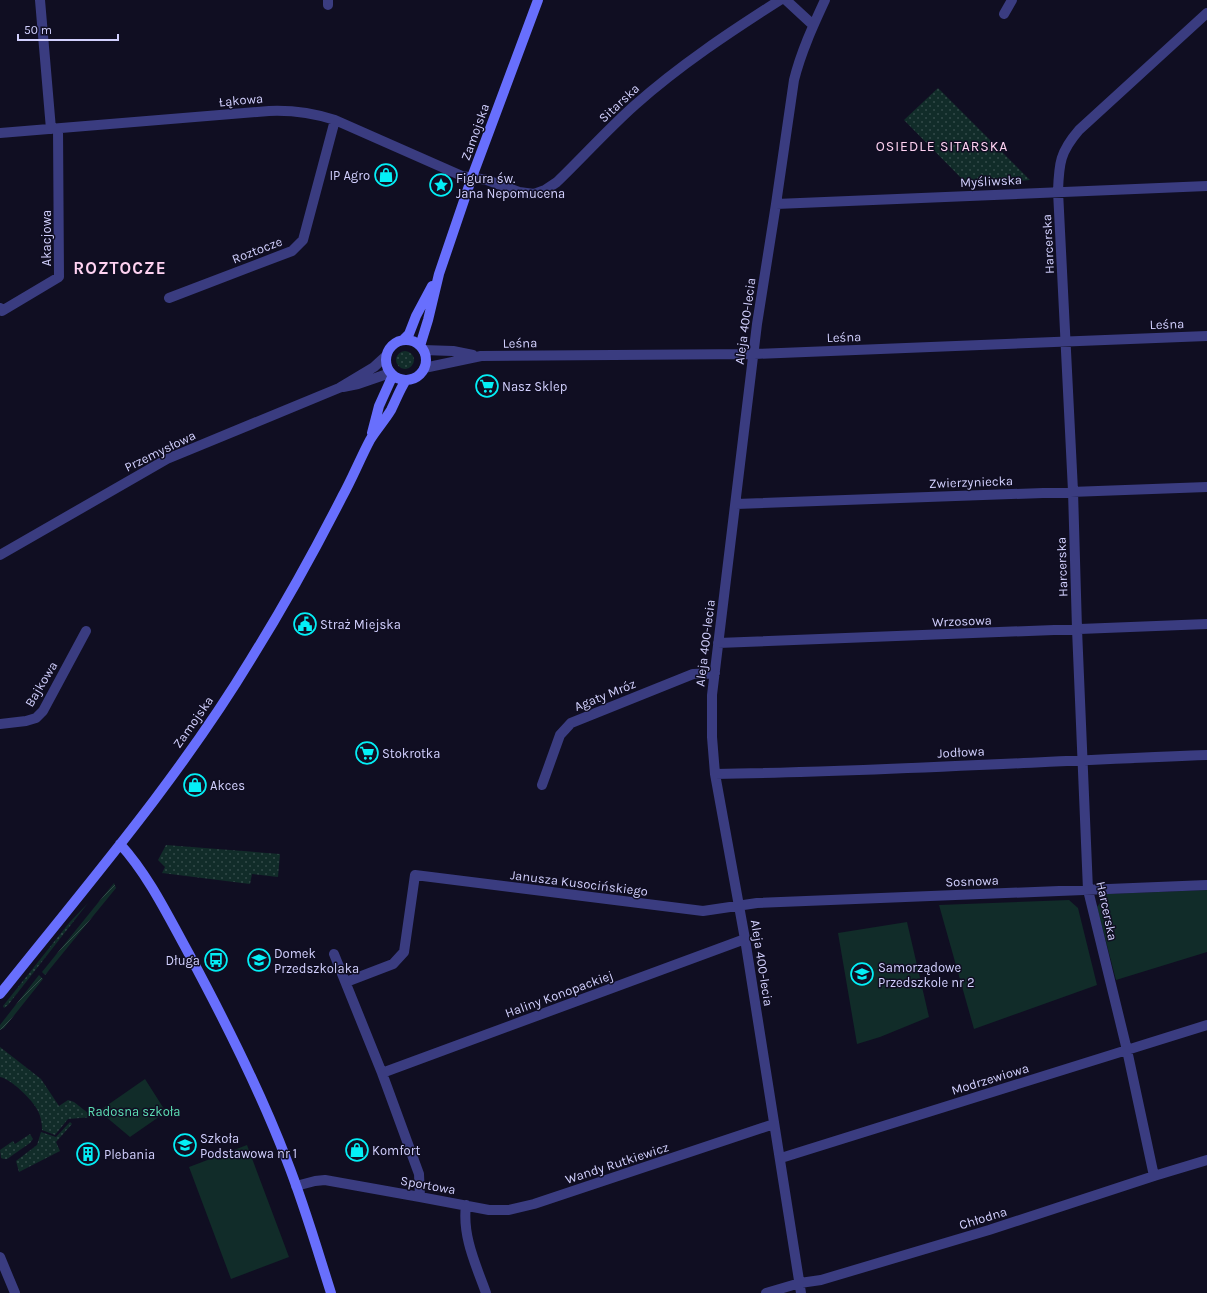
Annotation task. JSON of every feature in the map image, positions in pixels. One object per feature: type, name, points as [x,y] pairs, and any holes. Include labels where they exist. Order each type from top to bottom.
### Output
[{"type":"street","points":[[40,0],[55,129]]},
{"type":"street","name":"Zamojska","points":[[421,348],[439,274],[472,177],[538,0]]},
{"type":"street","name":"Sitarska","points":[[472,177],[487,180],[524,193],[534,194],[545,190],[557,182],[634,105],[684,64],[780,0]]},
{"type":"street","points":[[786,0],[813,25]]},
{"type":"street","name":"Aleja 400-lecia","points":[[801,1288],[745,939],[715,774],[711,712],[714,673],[757,324],[794,80],[798,64],[813,25],[825,0]]},
{"type":"street","points":[[1004,14],[1012,0]]},
{"type":"street","name":"Harcerska","points":[[1154,1176],[1127,1050],[1088,890],[1076,629],[1066,341],[1058,192],[1059,170],[1061,159],[1067,145],[1088,121],[1207,13]]},
{"type":"street","name":"Łąkowa","points":[[0,133],[269,111],[296,111],[335,120],[462,176],[472,177]]},
{"type":"street","name":"Roztocze","points":[[169,298],[292,251],[303,240],[335,120]]},
{"type":"street","name":"Akacjowa","points":[[0,308],[2,311],[59,277],[55,129]]},
{"type":"street","name":"Myśliwska","points":[[776,204],[1207,186]]},
{"type":"street","name":"Zamojska","points":[[403,340],[409,334],[416,316],[439,274]]},
{"type":"street","name":"Leśna","points":[[421,348],[481,356],[754,354],[1207,336]]},
{"type":"street","points":[[403,340],[410,340],[421,348],[426,357],[424,368],[415,378],[406,380],[397,378],[392,374],[386,364],[386,356],[388,350],[393,345],[403,340]]},
{"type":"street","name":"Przemysłowa","points":[[0,555],[167,459],[339,388],[374,367],[386,356]]},
{"type":"street","name":"Leśna","points":[[424,368],[481,356]]},
{"type":"street","name":"Zamojska","points":[[370,441],[379,406],[392,374]]},
{"type":"street","name":"Przemysłowa","points":[[339,388],[392,374]]},
{"type":"street","name":"Zamojska","points":[[0,994],[92,881],[120,844],[200,736],[251,660],[318,545],[370,441],[390,410],[406,380]]},
{"type":"street","name":"Zwierzyniecka","points":[[736,504],[1207,487]]},
{"type":"street","name":"Wrzosowa","points":[[718,643],[1207,624]]},
{"type":"street","name":"Bajkowa","points":[[0,724],[26,721],[36,718],[43,711],[86,631]]},
{"type":"street","name":"Agaty Mróz","points":[[542,786],[560,735],[571,723],[693,674],[714,673]]},
{"type":"street","name":"Jodłowa","points":[[715,774],[780,773],[1082,759],[1207,755]]},
{"type":"street","points":[[120,844],[138,865],[169,916],[216,1005],[263,1103],[296,1186],[331,1293]]},
{"type":"street","name":"Janusza Kusocińskiego","points":[[346,982],[393,964],[404,952],[415,875],[703,911],[739,906]]},
{"type":"street","name":"Sosnowa","points":[[739,906],[757,903],[1207,885]]},
{"type":"street","name":"Haliny Konopackiej","points":[[382,1073],[745,939]]},
{"type":"street","points":[[334,954],[382,1073],[419,1174],[420,1197]]},
{"type":"street","name":"Modrzewiowa","points":[[781,1158],[1207,1025]]},
{"type":"street","name":"Wandy Rutkiewicz","points":[[466,1205],[489,1210],[503,1211],[517,1209],[774,1124]]},
{"type":"street","name":"Chłodna","points":[[766,1293],[801,1288],[821,1280],[989,1230],[1207,1160]]},
{"type":"street","name":"Sportowa","points":[[296,1186],[325,1180],[466,1205],[466,1231],[486,1293]]},
{"type":"street","points":[[0,1257],[15,1293]]},
{"type":"green space","points":[[938,88],[1030,180],[968,185],[904,120]]},
{"type":"green space","points":[[401,351],[409,351],[414,356],[412,367],[409,369],[401,369],[396,364],[396,356]]},
{"type":"green space","points":[[166,845],[280,854],[278,877],[252,874],[250,884],[162,873],[165,867],[158,860]]},
{"type":"green space","points":[[114,883],[116,888],[45,975],[42,972]]},
{"type":"green space","points":[[1207,890],[1207,952],[1116,980],[1097,907],[1107,894]]},
{"type":"green space","points":[[1069,900],[1078,908],[1097,985],[974,1029],[939,905]]},
{"type":"green space","points":[[88,903],[8,1005],[4,1008],[3,1006],[69,923]]},
{"type":"green space","points":[[907,922],[929,1017],[880,1037],[857,1044],[838,933]]},
{"type":"green space","points":[[39,975],[43,979],[4,1028],[0,1030],[0,1025]]},
{"type":"green space","points":[[0,1047],[41,1079],[59,1106],[68,1100],[74,1102],[93,1117],[68,1119],[55,1135],[42,1130],[40,1116],[32,1101],[16,1086],[0,1077]]},
{"type":"green space","name":"Radosna szkoła","points":[[145,1079],[166,1112],[130,1137],[99,1111]]},
{"type":"green space","points":[[70,1122],[72,1124],[56,1142],[60,1151],[19,1172],[16,1161],[37,1145],[41,1132],[56,1137]]},
{"type":"green space","points":[[30,1134],[33,1139],[30,1143],[7,1159],[1,1158],[0,1150],[13,1141],[15,1144]]},
{"type":"green space","points":[[247,1145],[289,1257],[231,1279],[189,1167]]},
{"type":"place","name":"IP Agro","points":[[386,175]]},
{"type":"place","name":"Figura św. Jana Nepomucena","points":[[441,185]]},
{"type":"place","name":"Nasz Sklep","points":[[487,386]]},
{"type":"place","name":"Straż Miejska","points":[[305,624]]},
{"type":"place","name":"Stokrotka","points":[[367,753]]},
{"type":"place","name":"Akces","points":[[195,785]]},
{"type":"place","name":"Długa","points":[[216,960]]},
{"type":"place","name":"Domek Przedszkolaka","points":[[259,960]]},
{"type":"place","name":"Samorządowe Przedszkole nr 2","points":[[862,974]]},
{"type":"place","name":"Szkoła Podstawowa nr 1","points":[[185,1145]]},
{"type":"place","name":"Komfort","points":[[357,1150]]},
{"type":"place","name":"Plebania","points":[[88,1154]]},
{"type":"district","name":"OSIEDLE SITARSKA","points":[[942,146]]},
{"type":"district","name":"ROZTOCZE","points":[[120,268]]}]
